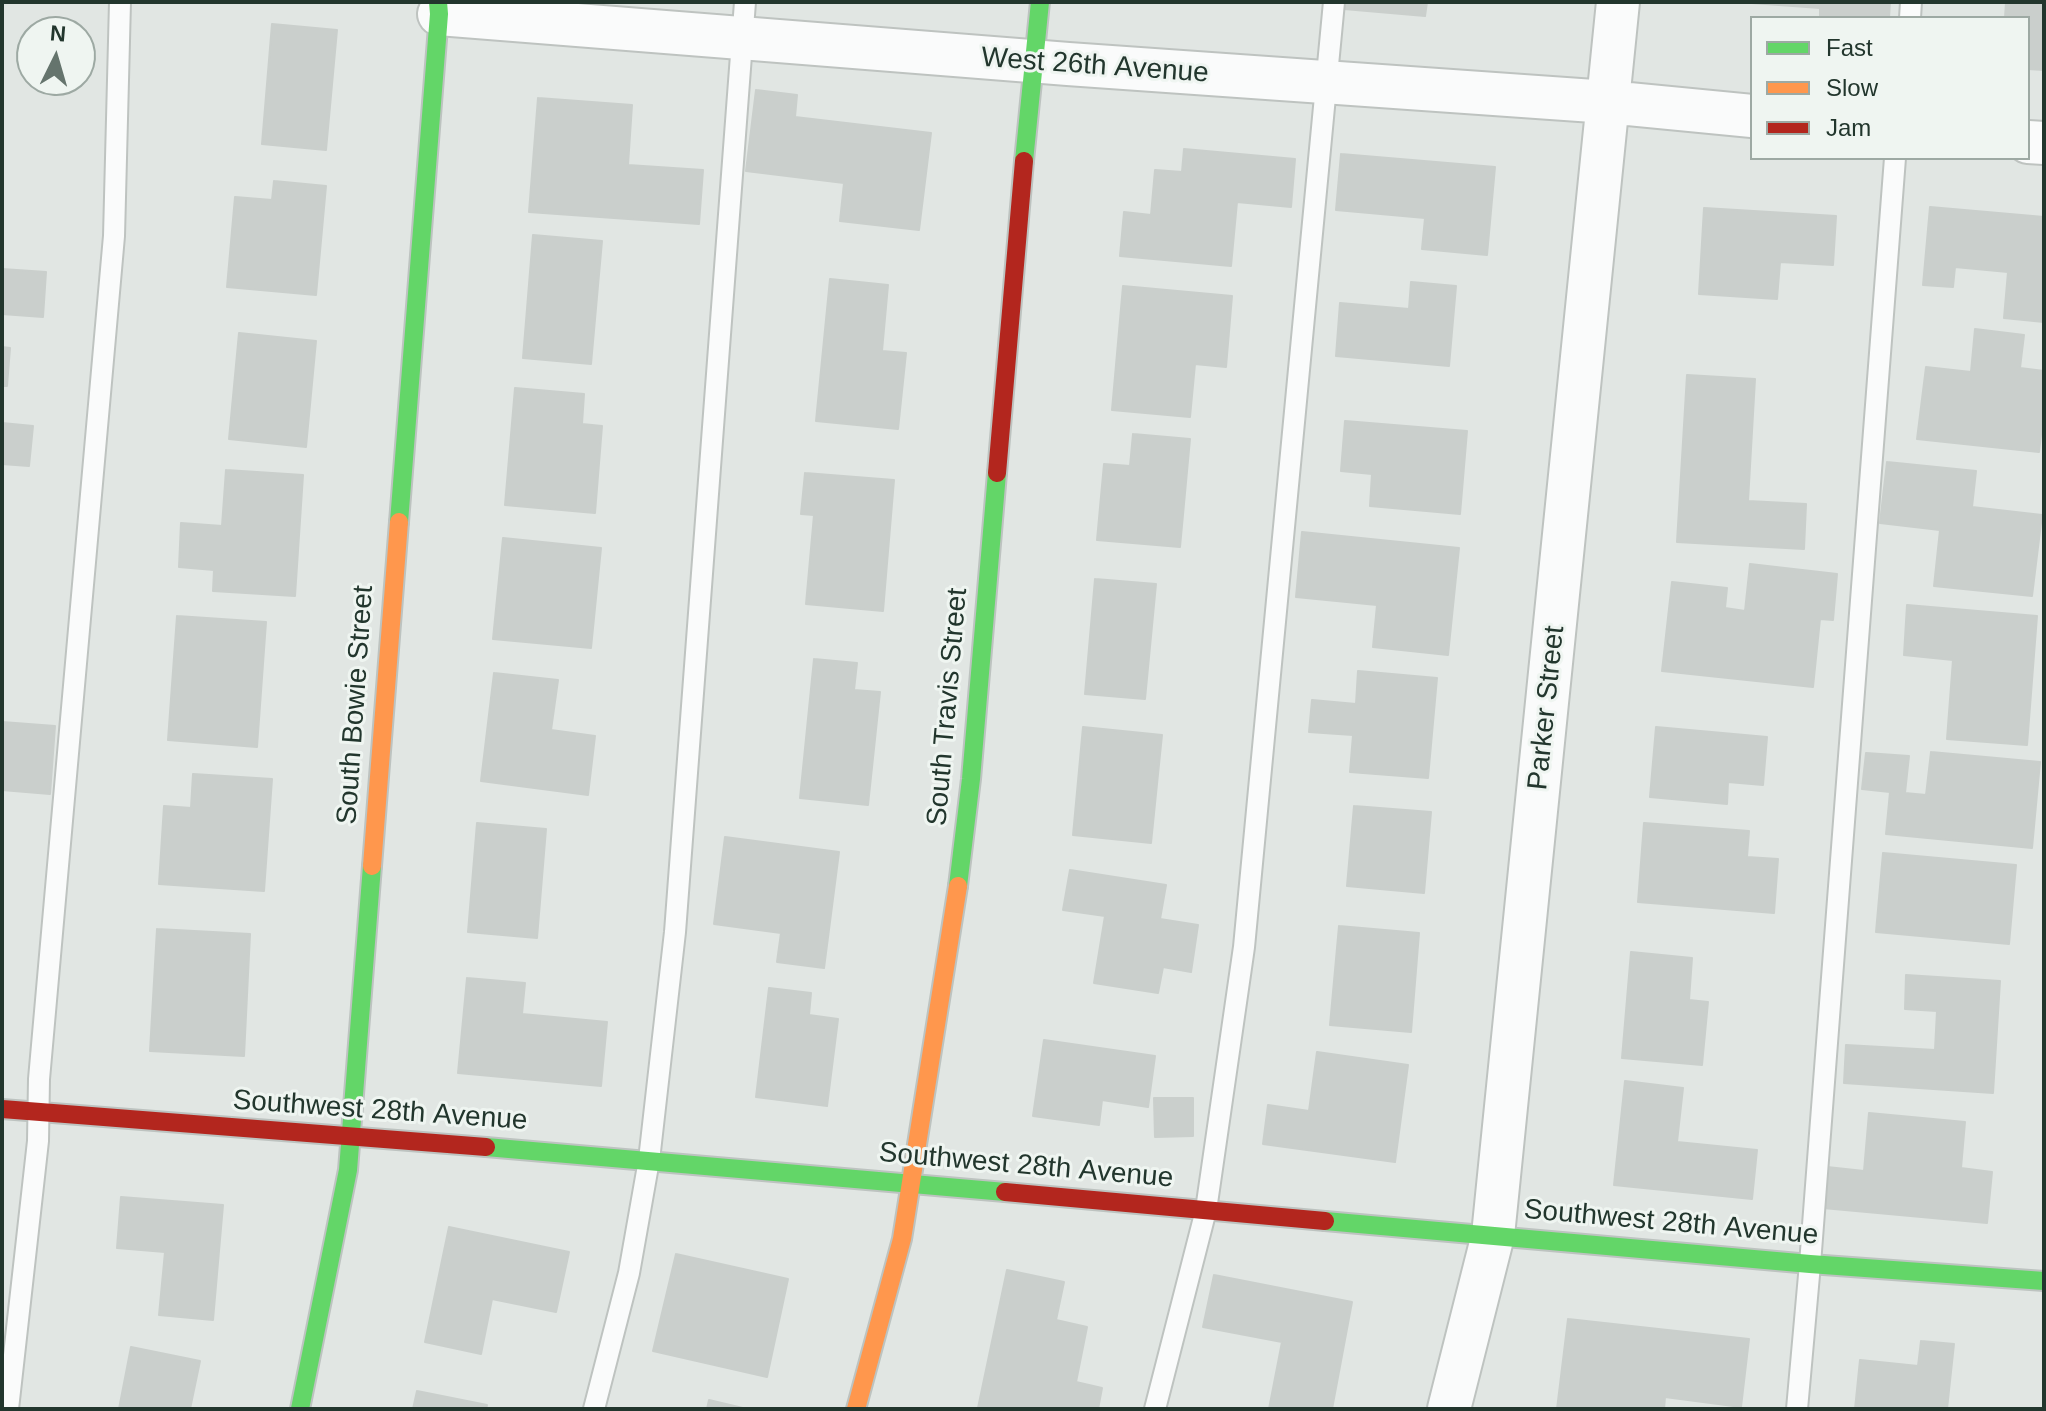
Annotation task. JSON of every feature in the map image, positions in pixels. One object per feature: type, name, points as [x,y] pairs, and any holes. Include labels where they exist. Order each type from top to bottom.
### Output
[{"type":"main road","name":"South Travis Street","points":[[856,1409],[902,1239],[958,887],[971,779],[1040,2]]},
{"type":"main road","name":"South Bowie Street","points":[[300,1409],[348,1170],[438,8]]},
{"type":"main road","name":"Southwest 28th Avenue","points":[[2,1109],[649,1160],[1810,1264],[2044,1281]]},
{"type":"street","name":"Parker Street","points":[[1449,1409],[1493,1235],[1618,2]]},
{"type":"street","name":"West 26th Avenue","points":[[438,8],[744,20],[1034,61],[1608,102],[1750,116]]},
{"type":"lane","points":[[8,1409],[38,1141],[39,1079],[114,236],[120,2]]},
{"type":"lane","points":[[1155,1409],[1206,1210],[1244,947],[1334,2]]},
{"type":"lane","points":[[594,1409],[629,1273],[649,1160],[675,932],[744,20]]},
{"type":"lane","points":[[1797,1409],[1895,160]]},
{"type":"building","points":[[1345,2],[1427,2],[1425,16],[1344,9]]},
{"type":"building","points":[[1738,2],[1890,2],[1889,16],[1820,16],[1820,8]]},
{"type":"building","points":[[2006,2],[2044,2],[2044,70],[2030,69],[2030,16],[2005,16]]},
{"type":"building","points":[[272,24],[337,30],[326,150],[262,144]]},
{"type":"building","points":[[756,90],[797,95],[795,117],[931,133],[919,230],[840,221],[844,183],[746,171]]},
{"type":"building","points":[[538,98],[632,105],[628,165],[703,170],[699,224],[529,212]]},
{"type":"building","points":[[1184,149],[1295,159],[1291,207],[1237,202],[1231,266],[1120,256],[1124,212],[1151,215],[1155,170],[1182,172]]},
{"type":"building","points":[[1341,154],[1495,167],[1487,255],[1422,249],[1425,218],[1336,210]]},
{"type":"building","points":[[274,181],[326,186],[316,295],[227,287],[235,197],[272,200]]},
{"type":"building","points":[[1930,207],[2044,217],[2044,322],[2004,318],[2008,272],[1955,267],[1953,287],[1923,285]]},
{"type":"building","points":[[1704,208],[1836,216],[1833,265],[1780,262],[1777,299],[1699,294]]},
{"type":"building","points":[[533,235],[602,241],[591,364],[523,358]]},
{"type":"building","points":[[2,269],[46,272],[43,317],[2,314]]},
{"type":"building","points":[[830,279],[888,285],[882,351],[906,353],[898,429],[816,421]]},
{"type":"building","points":[[1411,282],[1456,286],[1449,366],[1336,356],[1340,303],[1409,309]]},
{"type":"building","points":[[1123,286],[1232,296],[1226,367],[1195,364],[1190,417],[1112,410]]},
{"type":"building","points":[[1975,329],[2024,335],[2020,368],[2044,371],[2039,452],[1917,439],[1926,367],[1971,372]]},
{"type":"building","points":[[239,333],[316,341],[306,447],[229,439]]},
{"type":"building","points":[[2,347],[10,348],[7,386],[2,386]]},
{"type":"building","points":[[1687,375],[1755,379],[1748,501],[1806,504],[1804,549],[1677,542]]},
{"type":"building","points":[[515,388],[584,394],[582,424],[602,426],[595,513],[505,505]]},
{"type":"building","points":[[1345,421],[1467,431],[1460,514],[1370,506],[1372,474],[1341,471]]},
{"type":"building","points":[[2,423],[33,426],[29,466],[2,464]]},
{"type":"building","points":[[1133,434],[1190,439],[1180,547],[1097,540],[1104,464],[1130,466]]},
{"type":"building","points":[[1887,462],[1976,471],[1972,507],[2042,515],[2032,596],[1934,586],[1940,530],[1880,523]]},
{"type":"building","points":[[226,470],[303,475],[295,596],[213,591],[214,570],[179,567],[181,523],[222,526]]},
{"type":"building","points":[[805,473],[894,480],[883,611],[806,604],[814,515],[801,514]]},
{"type":"building","points":[[1302,532],[1459,548],[1448,655],[1373,647],[1377,605],[1296,597]]},
{"type":"building","points":[[503,538],[601,548],[591,648],[493,639]]},
{"type":"building","points":[[1750,564],[1837,574],[1833,620],[1820,619],[1813,687],[1662,671],[1672,582],[1727,588],[1725,608],[1745,611]]},
{"type":"building","points":[[1095,579],[1156,584],[1145,699],[1085,694]]},
{"type":"building","points":[[1907,605],[2037,616],[2027,745],[1947,739],[1953,660],[1904,655]]},
{"type":"building","points":[[177,616],[266,622],[257,747],[168,740]]},
{"type":"building","points":[[814,659],[857,663],[854,690],[880,692],[868,805],[800,798]]},
{"type":"building","points":[[1358,671],[1437,678],[1428,778],[1350,772],[1353,735],[1309,732],[1312,700],[1356,704]]},
{"type":"building","points":[[494,673],[558,680],[551,730],[595,736],[588,795],[481,781]]},
{"type":"building","points":[[2,722],[55,726],[50,794],[2,790]]},
{"type":"building","points":[[1083,727],[1162,735],[1151,843],[1073,835]]},
{"type":"building","points":[[1656,727],[1767,737],[1763,785],[1728,782],[1727,804],[1650,797]]},
{"type":"building","points":[[1931,752],[2040,762],[2032,848],[1886,834],[1890,792],[1862,789],[1866,753],[1909,756],[1905,793],[1926,795]]},
{"type":"building","points":[[193,774],[272,779],[264,891],[159,884],[164,806],[191,808]]},
{"type":"building","points":[[1354,806],[1431,812],[1424,893],[1347,886]]},
{"type":"building","points":[[477,823],[546,829],[537,938],[468,932]]},
{"type":"building","points":[[1644,823],[1749,831],[1747,857],[1778,859],[1774,913],[1638,902]]},
{"type":"building","points":[[725,837],[839,852],[824,968],[777,962],[781,933],[714,924]]},
{"type":"building","points":[[1883,853],[2016,865],[2009,944],[1876,932]]},
{"type":"building","points":[[1070,870],[1166,885],[1160,919],[1198,925],[1191,972],[1163,967],[1158,993],[1094,983],[1105,916],[1063,910]]},
{"type":"building","points":[[1339,926],[1419,933],[1411,1032],[1330,1025]]},
{"type":"building","points":[[157,929],[250,934],[244,1056],[150,1051]]},
{"type":"building","points":[[1631,952],[1692,958],[1689,1000],[1708,1002],[1702,1065],[1622,1058]]},
{"type":"building","points":[[1906,975],[2000,981],[1993,1093],[1844,1083],[1846,1045],[1935,1050],[1937,1011],[1905,1009]]},
{"type":"building","points":[[467,978],[525,983],[522,1014],[607,1022],[601,1086],[458,1073]]},
{"type":"building","points":[[769,988],[811,993],[809,1015],[838,1019],[827,1106],[756,1097]]},
{"type":"building","points":[[1044,1040],[1155,1056],[1148,1107],[1102,1100],[1099,1125],[1033,1116]]},
{"type":"building","points":[[1317,1052],[1408,1065],[1395,1162],[1263,1144],[1268,1105],[1309,1111]]},
{"type":"building","points":[[1625,1081],[1683,1088],[1677,1142],[1757,1150],[1752,1199],[1614,1185]]},
{"type":"building","points":[[1154,1098],[1193,1098],[1193,1136],[1155,1137]]},
{"type":"building","points":[[1869,1113],[1965,1122],[1961,1168],[1992,1172],[1987,1223],[1823,1208],[1827,1167],[1864,1171]]},
{"type":"building","points":[[121,1197],[223,1205],[213,1320],[159,1315],[165,1252],[117,1248]]},
{"type":"building","points":[[449,1227],[569,1252],[556,1312],[492,1299],[481,1354],[425,1342]]},
{"type":"building","points":[[676,1254],[788,1279],[767,1377],[653,1351]]},
{"type":"building","points":[[1007,1270],[1064,1282],[1056,1320],[1087,1327],[1076,1382],[1102,1388],[1098,1409],[978,1408]]},
{"type":"building","points":[[1214,1275],[1352,1302],[1332,1409],[1269,1409],[1282,1342],[1203,1327]]},
{"type":"building","points":[[1568,1319],[1749,1339],[1741,1407],[1665,1397],[1664,1409],[1557,1409]]},
{"type":"building","points":[[1921,1341],[1954,1344],[1947,1409],[1855,1409],[1860,1360],[1918,1366]]},
{"type":"building","points":[[131,1347],[200,1361],[190,1409],[119,1409]]},
{"type":"building","points":[[417,1391],[487,1405],[486,1409],[413,1409]]},
{"type":"building","points":[[709,1400],[747,1409],[707,1409]]},
{"type":"traffic: fast","points":[[399,522],[438,2]]},
{"type":"traffic: fast","points":[[1024,161],[1040,2]]},
{"type":"traffic: fast","points":[[958,886],[971,779],[997,473]]},
{"type":"traffic: fast","points":[[300,1409],[348,1170],[372,866]]},
{"type":"traffic: fast","points":[[486,1147],[1005,1192]]},
{"type":"traffic: fast","points":[[1325,1221],[1810,1264],[2044,1281]]},
{"type":"traffic: slow","points":[[372,866],[399,522]]},
{"type":"traffic: slow","points":[[856,1409],[902,1239],[958,886]]},
{"type":"traffic: jam","points":[[997,473],[1024,161]]},
{"type":"traffic: jam","points":[[2,1109],[486,1147]]},
{"type":"traffic: jam","points":[[1005,1192],[1325,1221]]}]
